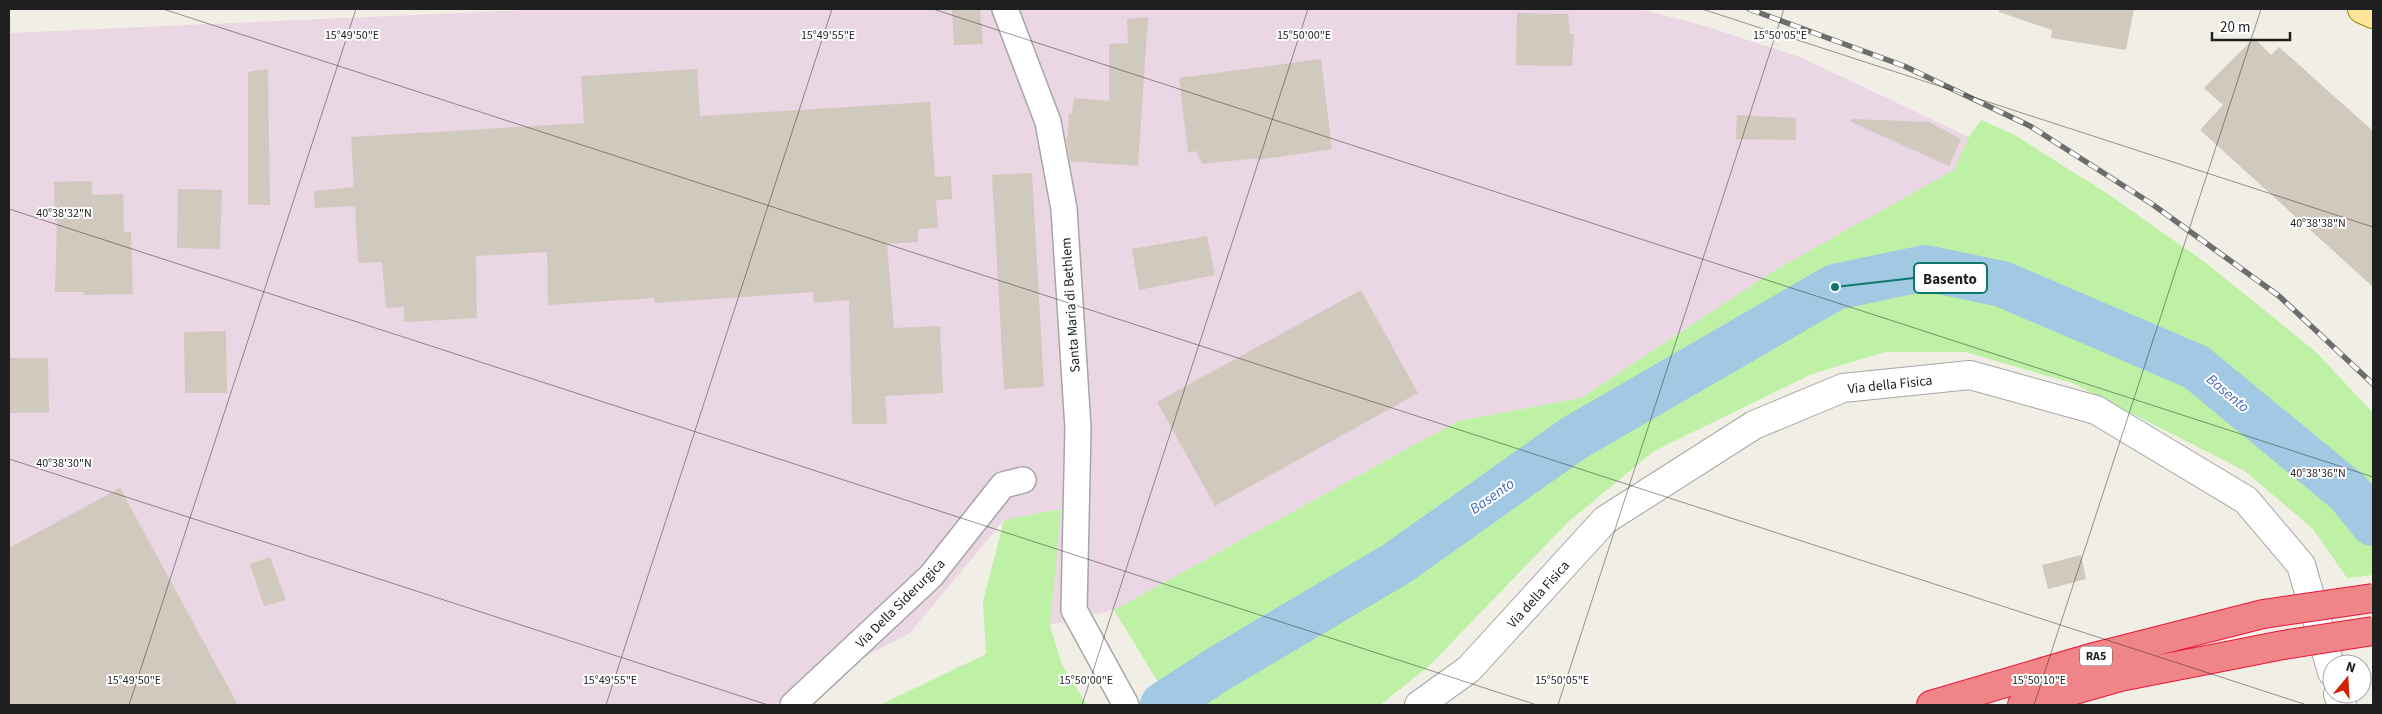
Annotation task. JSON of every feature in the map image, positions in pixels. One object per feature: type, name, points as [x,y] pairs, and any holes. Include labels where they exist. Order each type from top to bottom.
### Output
[{"type":"highway","name":"RA5","points":[[1931,705],[2094,657],[2263,614],[2373,598]]},
{"type":"highway","name":"RA5","points":[[2022,705],[2120,676],[2283,645],[2373,631]]},
{"type":"main road","points":[[2362,9],[2373,14]]},
{"type":"street","name":"Santa Maria di Bethlem","points":[[1005,9],[1048,122],[1064,209],[1078,428],[1074,610],[1126,705]]},
{"type":"street","name":"Via della Fisica","points":[[1419,705],[1469,669],[1605,520],[1754,425],[1843,388],[1970,375],[2096,410],[2246,500],[2301,565],[2327,654]]},
{"type":"street","name":"Via Della Siderurgica","points":[[793,705],[931,576],[1003,485],[1023,480]]},
{"type":"shaded area","points":[[549,9],[1639,9],[1698,24],[1800,57],[1969,137],[1955,170],[1772,272],[1581,398],[1458,421],[1114,610],[1050,625],[1060,509],[1004,520],[910,633],[773,705],[9,705],[9,33]]},
{"type":"green space","points":[[1981,120],[2013,134],[2105,192],[2206,263],[2316,352],[2373,413],[2373,575],[2347,578],[2312,528],[2245,471],[2072,383],[1965,352],[1885,352],[1812,374],[1654,451],[1568,522],[1429,666],[1380,705],[1172,705],[1114,610],[1458,421],[1581,398],[1772,272],[1954,170],[1969,137]]},
{"type":"green space","points":[[1061,509],[1050,625],[1062,665],[1087,705],[880,705],[986,654],[983,602],[1004,520]]},
{"type":"building","points":[[952,9],[980,9],[983,44],[954,45]]},
{"type":"building","points":[[1999,9],[2134,9],[2126,50],[2051,38],[2052,30],[1999,12]]},
{"type":"building","points":[[1517,13],[1568,14],[1570,34],[1574,34],[1572,66],[1516,65]]},
{"type":"building","points":[[1148,17],[1138,166],[1070,161],[1067,143],[1069,113],[1072,114],[1074,98],[1109,101],[1109,44],[1128,43],[1127,19]]},
{"type":"building","points":[[2254,38],[2271,55],[2279,47],[2373,131],[2373,287],[2200,130],[2223,105],[2204,88]]},
{"type":"building","points":[[1321,59],[1332,149],[1258,160],[1258,158],[1202,164],[1196,151],[1188,153],[1179,78]]},
{"type":"building","points":[[268,69],[270,205],[248,205],[248,72]]},
{"type":"building","points":[[697,69],[700,116],[930,102],[935,177],[951,176],[952,199],[936,200],[938,228],[918,229],[918,242],[887,244],[894,328],[940,326],[943,393],[885,396],[887,424],[852,424],[849,300],[814,303],[813,292],[655,303],[654,298],[548,305],[547,252],[476,256],[477,318],[404,322],[404,307],[386,308],[382,262],[358,263],[355,206],[315,208],[314,191],[354,187],[351,137],[584,123],[581,76]]},
{"type":"building","points":[[1737,115],[1796,118],[1796,140],[1736,139]]},
{"type":"building","points":[[1851,119],[1929,122],[1961,139],[1949,166],[1851,122]]},
{"type":"building","points":[[1032,173],[1044,387],[1004,389],[992,175]]},
{"type":"building","points":[[92,181],[92,195],[123,194],[124,232],[131,232],[133,294],[84,295],[84,292],[55,292],[57,220],[55,221],[54,182]]},
{"type":"building","points":[[178,189],[222,190],[220,249],[177,248]]},
{"type":"building","points":[[1207,236],[1215,275],[1139,290],[1132,249]]},
{"type":"building","points":[[1361,290],[1418,393],[1215,506],[1157,402]]},
{"type":"building","points":[[226,331],[227,393],[185,393],[184,332]]},
{"type":"building","points":[[9,358],[48,358],[49,413],[9,413]]},
{"type":"building","points":[[120,488],[238,705],[9,705],[9,548]]},
{"type":"building","points":[[2081,555],[2086,579],[2048,589],[2042,565]]},
{"type":"building","points":[[270,557],[286,600],[264,606],[250,564]]},
{"type":"waterway","name":"Basento","points":[[1163,705],[1220,668],[1396,564],[1574,438],[1835,287],[1925,268],[2002,284],[2196,367],[2348,492],[2373,523]]},
{"type":"railway","points":[[1749,9],[1904,66],[2030,126],[2152,204],[2279,296],[2373,384]]},
{"type":"place","name":"Basento","points":[[1835,287]]}]
